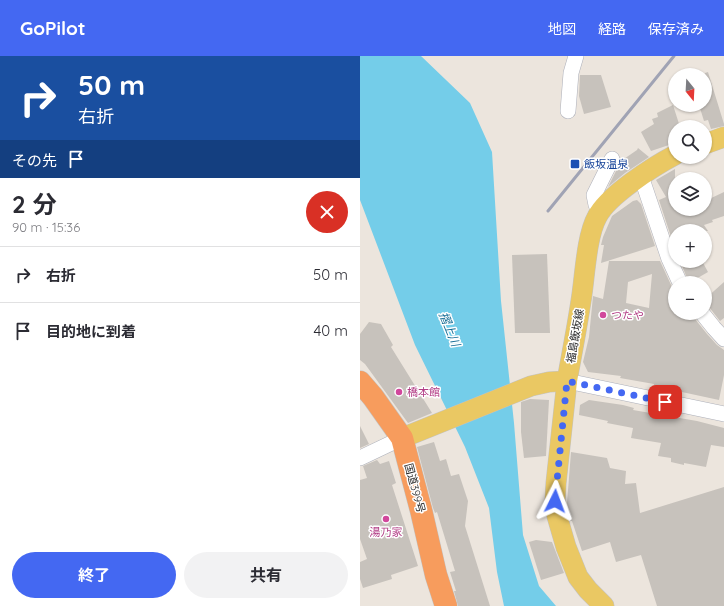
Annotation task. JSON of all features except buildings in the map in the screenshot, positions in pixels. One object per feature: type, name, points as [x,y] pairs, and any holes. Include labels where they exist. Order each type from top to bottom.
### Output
[{"type":"highway","name":"国道399号","points":[[360,382],[373,397],[402,438],[436,575],[446,606]]},
{"type":"main road","points":[[712,141],[724,137]]},
{"type":"main road","name":"福島飯坂線","points":[[604,606],[588,590],[578,577],[566,547],[557,516],[555,501],[556,483],[567,381],[582,296],[588,248],[596,217],[611,200],[641,176],[668,159]]},
{"type":"main road","points":[[402,438],[531,386],[549,382],[567,381]]},
{"type":"street","points":[[568,111],[571,73],[576,56]]},
{"type":"street","points":[[596,205],[594,195],[612,159]]},
{"type":"street","points":[[641,176],[669,259],[677,276]]},
{"type":"street","points":[[708,320],[724,339]]},
{"type":"street","points":[[567,381],[724,414]]},
{"type":"street","points":[[360,458],[402,438]]},
{"type":"water","name":"摺上川","points":[[360,56],[421,56],[470,103],[492,152],[501,301],[514,423],[523,535],[539,586],[556,606],[504,606],[497,572],[489,508],[465,447],[415,345],[360,200]]},
{"type":"railway","points":[[548,211],[674,56]]},
{"type":"place","name":"飯坂温泉","points":[[575,164]]},
{"type":"place","name":"つたや","points":[[603,315]]},
{"type":"place","name":"橋本館","points":[[399,392]]},
{"type":"place","name":"湯乃家","points":[[386,519]]},
{"type":"route","points":[[555,501],[567,381],[665,402]]}]
